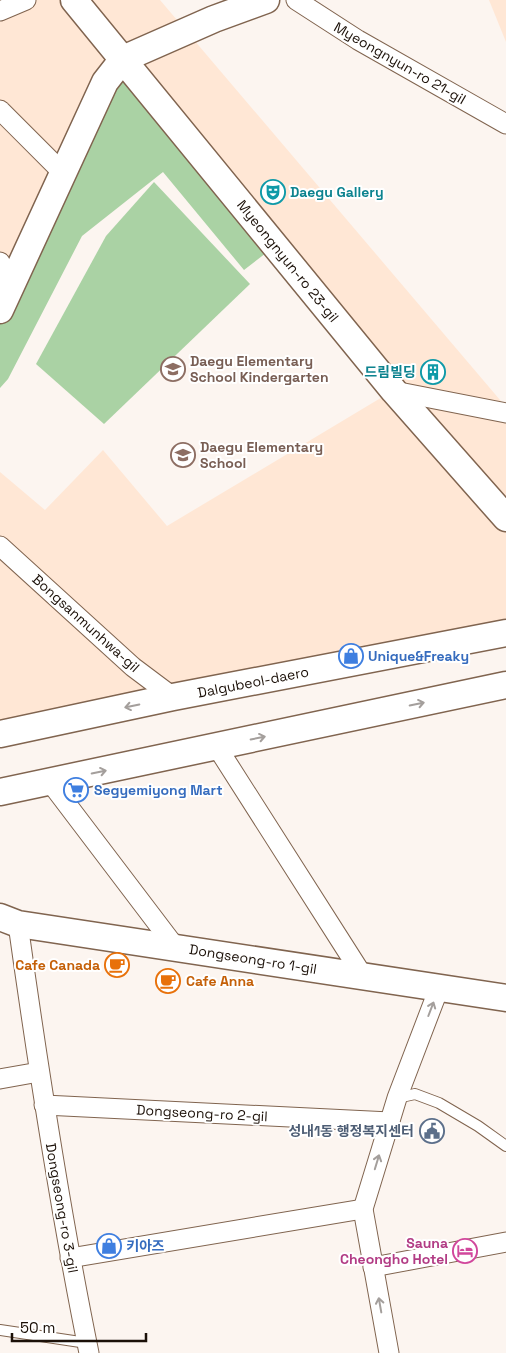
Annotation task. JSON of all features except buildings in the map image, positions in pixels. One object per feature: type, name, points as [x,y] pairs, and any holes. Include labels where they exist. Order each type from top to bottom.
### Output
[{"type":"street","points":[[0,12],[26,0]]},
{"type":"street","name":"Myeongnyun-ro 23-gil","points":[[74,0],[394,390],[506,518]]},
{"type":"street","points":[[0,310],[105,82],[122,59],[214,18],[266,0]]},
{"type":"street","name":"Myeongnyun-ro 21-gil","points":[[296,0],[358,40],[506,124]]},
{"type":"street","points":[[0,110],[63,172]]},
{"type":"street","points":[[0,262],[12,284]]},
{"type":"street","points":[[394,390],[506,413]]},
{"type":"street","name":"Bongsanmunhwa-gil","points":[[0,546],[133,667],[173,697]]},
{"type":"street","name":"Dalgubeol-daero","points":[[0,734],[173,697],[506,633]]},
{"type":"street","points":[[0,792],[506,685]]},
{"type":"street","points":[[217,747],[363,976]]},
{"type":"street","points":[[50,782],[176,948]]},
{"type":"street","name":"Dongseong-ro 1-gil","points":[[9,920],[176,948],[506,998]]},
{"type":"street","name":"Dongseong-ro 3-gil","points":[[9,920],[39,1072],[70,1258],[88,1348]]},
{"type":"street","points":[[389,1353],[363,1209],[397,1098],[439,988]]},
{"type":"street","points":[[0,1079],[39,1072]]},
{"type":"street","name":"Dongseong-ro 2-gil","points":[[44,1105],[390,1122]]},
{"type":"street","points":[[70,1258],[363,1209]]},
{"type":"street","points":[[373,1267],[506,1242]]},
{"type":"lane","points":[[397,1098],[415,1094],[439,1103],[478,1126],[506,1146]]},
{"type":"lane","name":"Dongseong-ro 3-gil","points":[[0,1330],[88,1348]]},
{"type":"shaded area","points":[[0,0],[160,0],[506,407],[506,633],[0,736],[0,472],[45,510],[103,450],[167,526],[394,390],[123,59],[0,310]]},
{"type":"shaded area","points":[[489,0],[506,0],[506,42]]},
{"type":"green space","points":[[123,59],[275,246],[244,270],[163,172],[82,236],[8,379],[0,388],[0,310]]},
{"type":"green space","points":[[154,182],[250,284],[104,424],[36,364],[106,236]]},
{"type":"place","name":"Daegu Gallery","points":[[273,192]]},
{"type":"place","name":"Daegu Elementary School Kindergarten","points":[[173,369]]},
{"type":"place","name":"드림빌딩","points":[[433,372]]},
{"type":"place","name":"Daegu Elementary School","points":[[183,455]]},
{"type":"place","name":"Unique&Freaky","points":[[351,656]]},
{"type":"place","name":"Segyemiyong Mart","points":[[76,790]]},
{"type":"place","name":"Cafe Canada","points":[[117,965]]},
{"type":"place","name":"Cafe Anna","points":[[168,981]]},
{"type":"place","name":"성내1동 행정복지센터","points":[[432,1131]]},
{"type":"place","name":"키아즈","points":[[109,1246]]},
{"type":"place","name":"Sauna Cheongho Hotel","points":[[465,1251]]}]
